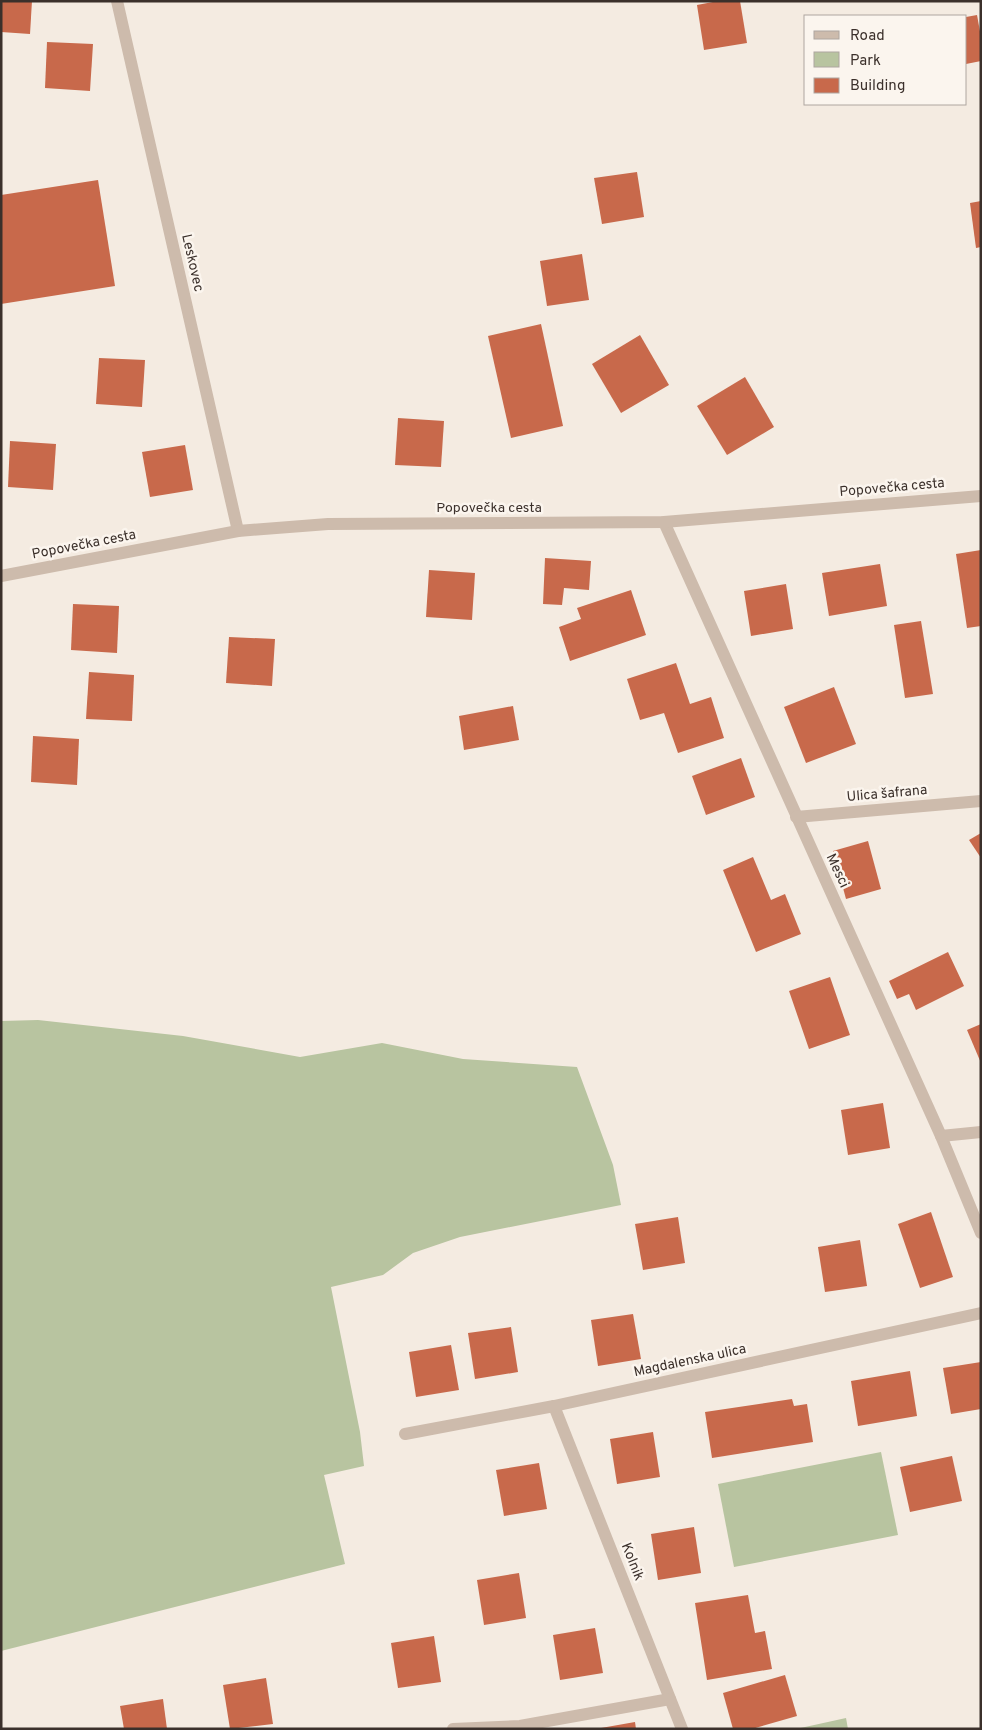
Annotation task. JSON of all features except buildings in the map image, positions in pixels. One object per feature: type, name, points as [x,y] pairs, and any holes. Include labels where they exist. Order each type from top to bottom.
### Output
[{"type":"street","name":"Leskovec","points":[[117,1],[238,531]]},
{"type":"street","name":"Popovečka cesta","points":[[1,576],[238,531],[328,524],[664,522],[981,496]]},
{"type":"street","name":"Mesci","points":[[664,522],[941,1136],[981,1233]]},
{"type":"street","name":"Ulica šafrana","points":[[796,817],[981,801]]},
{"type":"street","points":[[941,1136],[981,1132]]},
{"type":"street","name":"Magdalenska ulica","points":[[405,1434],[554,1406],[981,1313]]},
{"type":"street","name":"Kolnik","points":[[554,1406],[682,1729]]},
{"type":"street","points":[[453,1729],[520,1726],[670,1699]]},
{"type":"green space","points":[[38,1020],[183,1036],[300,1057],[382,1043],[463,1059],[577,1067],[613,1165],[621,1205],[460,1237],[413,1253],[383,1275],[331,1287],[360,1432],[364,1466],[324,1475],[345,1564],[1,1651],[1,1021]]},
{"type":"green space","points":[[881,1452],[898,1535],[734,1567],[718,1484]]},
{"type":"green space","points":[[846,1718],[848,1729],[796,1729]]}]
